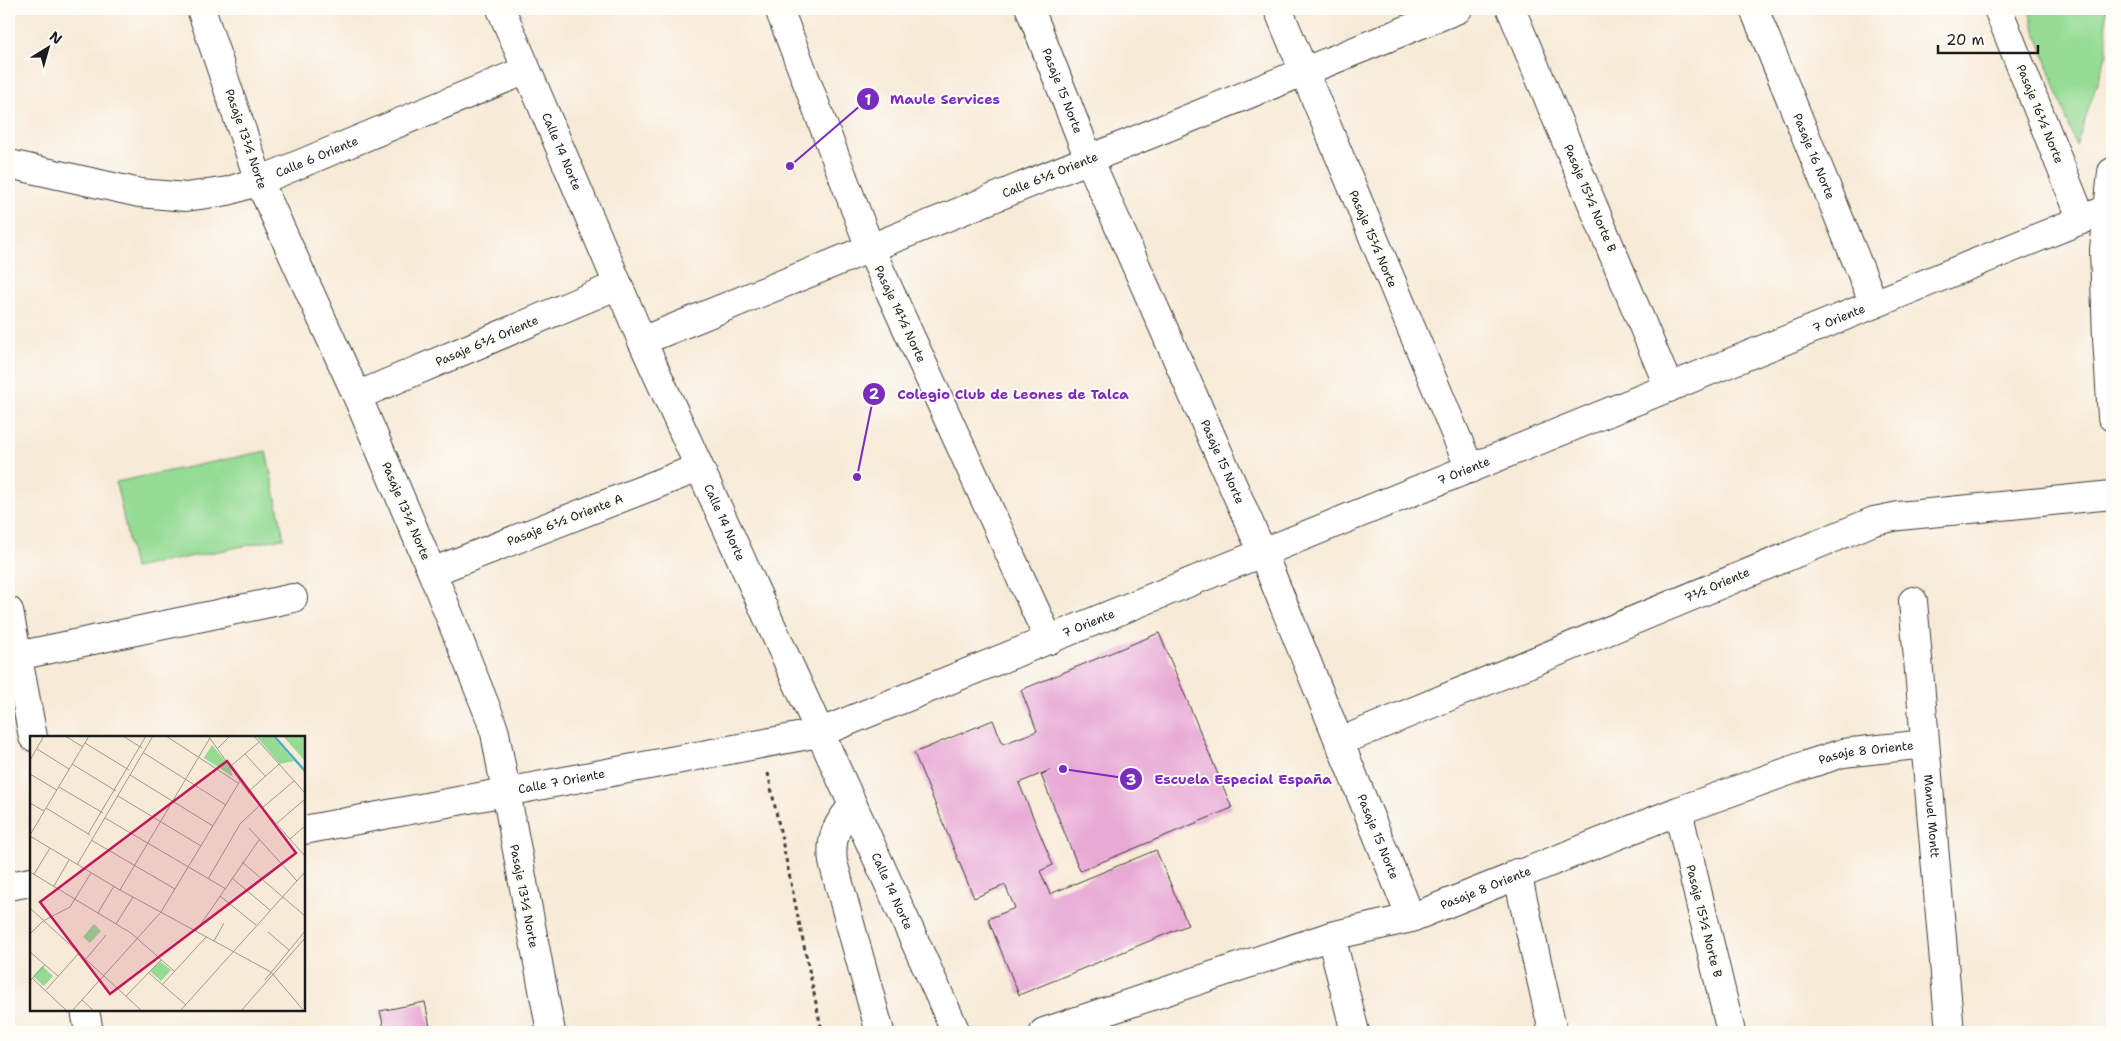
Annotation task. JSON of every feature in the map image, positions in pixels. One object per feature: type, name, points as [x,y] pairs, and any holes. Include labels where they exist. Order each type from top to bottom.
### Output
[{"type":"street","name":"Pasaje 13½ Norte","points":[[201,9],[259,181],[357,396],[432,572],[489,714],[495,733],[504,793],[551,1032]]},
{"type":"street","name":"Calle 14 Norte","points":[[501,9],[698,468],[956,1032]]},
{"type":"street","name":"Pasaje 14½ Norte","points":[[779,9],[870,248],[1049,640]]},
{"type":"street","name":"Pasaje 15 Norte","points":[[1030,9],[1089,159],[1263,554],[1411,918]]},
{"type":"street","name":"Pasaje 15½ Norte","points":[[1278,9],[1470,469]]},
{"type":"street","name":"Calle 6½ Oriente","points":[[642,341],[1458,9]]},
{"type":"street","name":"Pasaje 15½ Norte B","points":[[1511,9],[1669,388]]},
{"type":"street","name":"Pasaje 16 Norte","points":[[1754,9],[1874,304]]},
{"type":"street","name":"Pasaje 16½ Norte","points":[[1998,9],[2082,220]]},
{"type":"street","name":"Calle 6 Oriente","points":[[9,164],[140,193],[186,197],[228,191],[259,181],[526,70]]},
{"type":"street","points":[[2112,172],[2104,250],[2112,417]]},
{"type":"street","name":"7 Oriente","points":[[820,733],[2108,209]]},
{"type":"street","name":"Pasaje 6½ Oriente","points":[[357,396],[618,285]]},
{"type":"street","name":"Pasaje 6½ Oriente A","points":[[432,572],[698,468]]},
{"type":"street","name":"7½ Oriente","points":[[1340,742],[1874,521],[1899,516],[2112,495]]},
{"type":"street","points":[[17,656],[293,598]]},
{"type":"street","name":"Manuel Montt","points":[[1913,601],[1950,1032]]},
{"type":"street","points":[[9,611],[32,736]]},
{"type":"street","name":"Calle 7 Oriente","points":[[305,830],[820,733]]},
{"type":"street","name":"Pasaje 8 Oriente","points":[[1044,1032],[1332,936],[1411,918],[1678,811],[1843,754],[1925,744]]},
{"type":"street","points":[[853,806],[837,826],[831,850],[880,1032]]},
{"type":"street","name":"Pasaje 15½ Norte B","points":[[1678,811],[1731,1032]]},
{"type":"street","points":[[1517,874],[1553,1032]]},
{"type":"street","points":[[9,886],[30,882]]},
{"type":"street","points":[[1332,936],[1355,1032]]},
{"type":"street","points":[[85,1011],[89,1032]]},
{"type":"path","points":[[762,744],[822,1032]]},
{"type":"green space","points":[[2028,9],[2106,9],[2107,53],[2076,146]]},
{"type":"green space","points":[[266,451],[284,538],[134,568],[116,482]]},
{"type":"building","points":[[1159,633],[1232,808],[1080,871],[1041,775],[1050,770],[1019,783],[1053,865],[1040,871],[1050,894],[1156,850],[1188,925],[1019,995],[988,919],[1015,908],[1005,885],[974,898],[914,753],[993,720],[1003,744],[1037,731],[1021,690]]},
{"type":"building","points":[[425,1002],[431,1032],[385,1032],[380,1011]]},
{"type":"place","name":"Maule Services","points":[[790,166]]},
{"type":"place","name":"Colegio Club de Leones de Talca","points":[[857,477]]},
{"type":"place","name":"Escuela Especial España","points":[[1063,769]]}]
